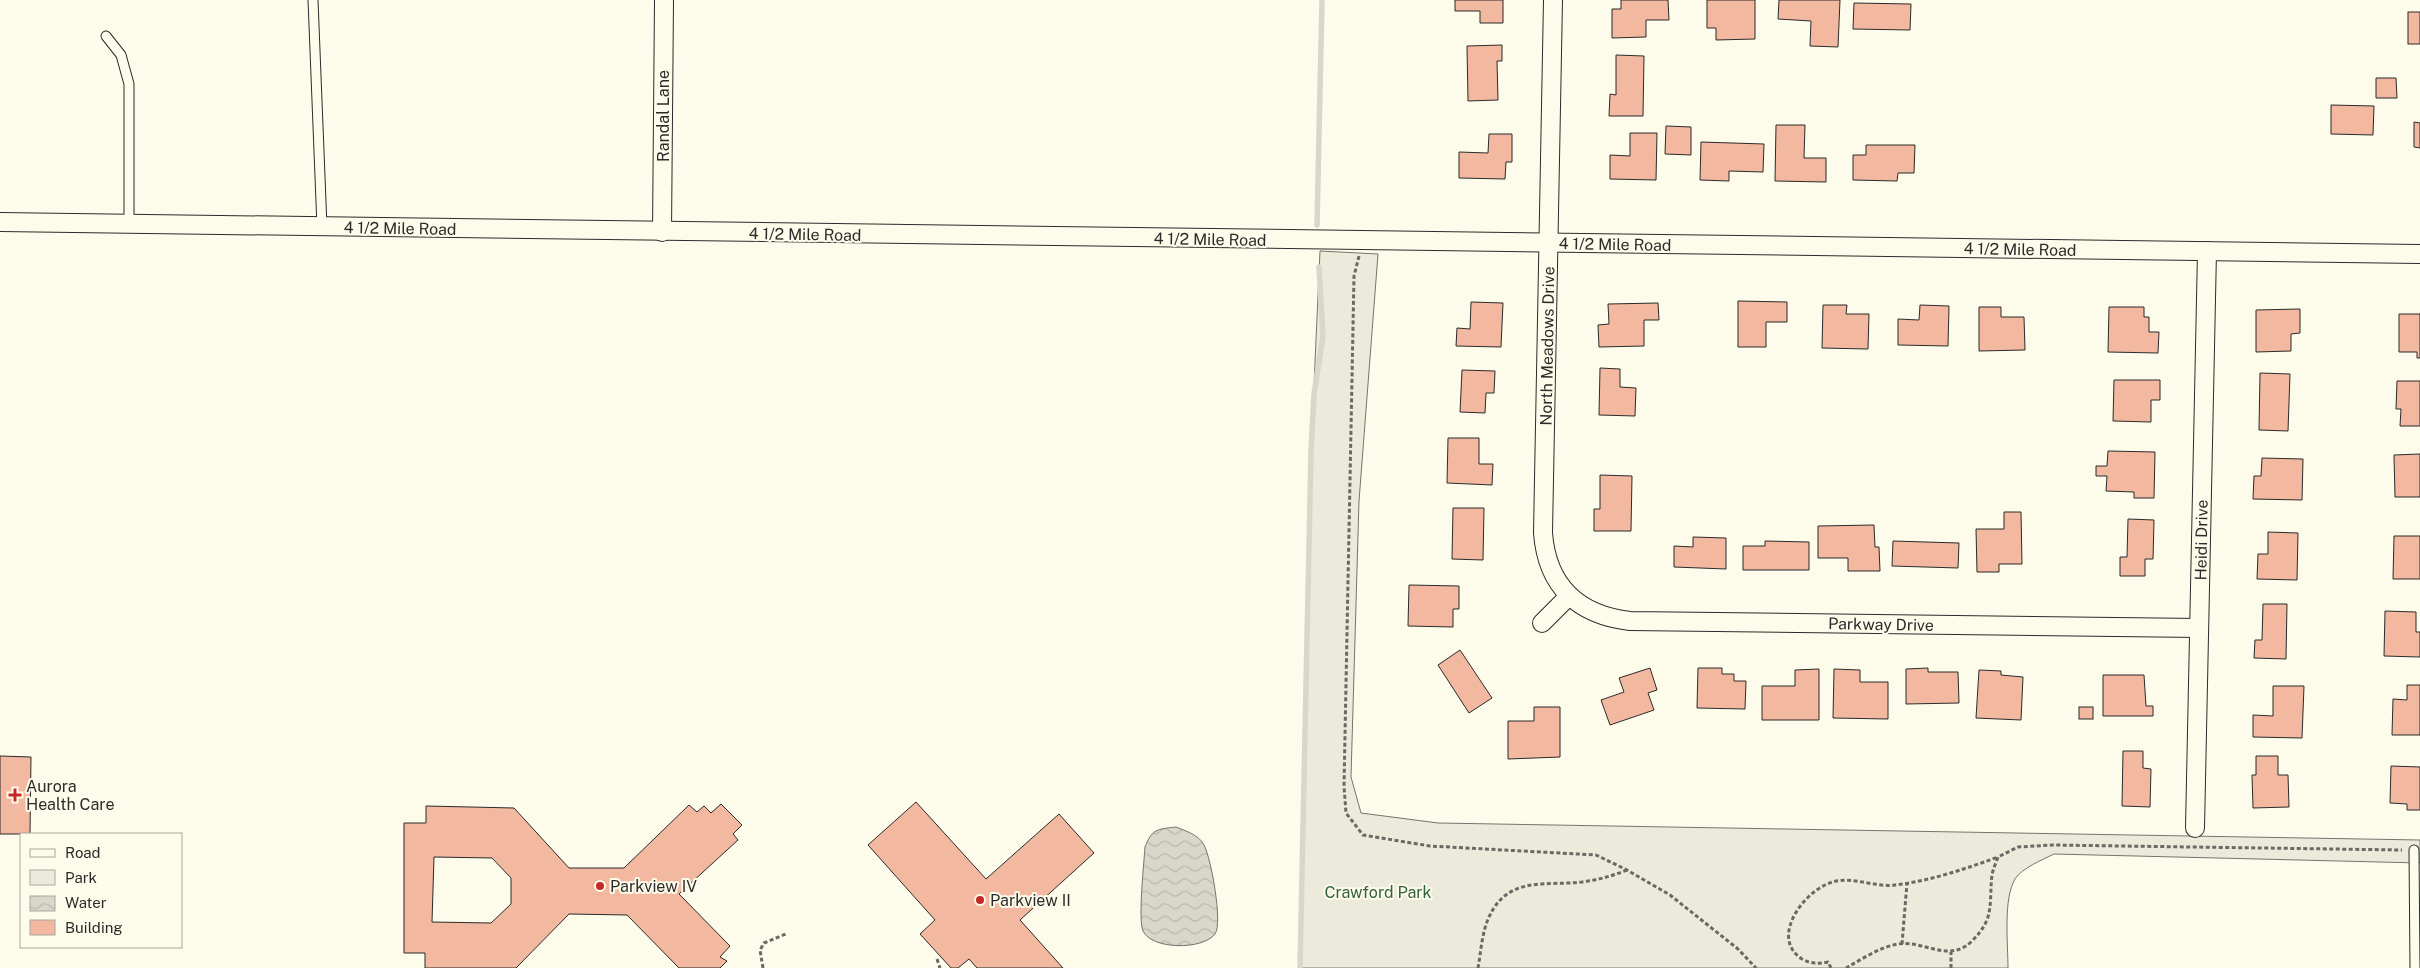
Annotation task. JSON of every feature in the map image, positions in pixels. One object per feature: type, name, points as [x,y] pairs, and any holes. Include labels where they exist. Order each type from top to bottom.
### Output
[{"type":"street","name":"Randal Lane","points":[[662,232],[664,0]]},
{"type":"street","name":"North Meadows Drive","points":[[1553,0],[1544,548],[1551,570],[1569,596]]},
{"type":"street","name":"4 1/2 Mile Road","points":[[0,222],[2420,254]]},
{"type":"street","name":"Heidi Drive","points":[[2195,828],[2207,251]]},
{"type":"street","points":[[1542,623],[1569,596]]},
{"type":"street","name":"Parkway Drive","points":[[1569,596],[1587,610],[1609,619],[1630,621],[2200,628]]},
{"type":"lane","points":[[313,0],[315,6],[322,227]]},
{"type":"lane","points":[[106,36],[121,55],[129,84],[129,224]]},
{"type":"lane","points":[[2414,850],[2415,968]]},
{"type":"path","points":[[1363,241],[1354,276],[1344,786],[1346,814],[1363,835],[1430,846],[1596,855],[1627,870],[1670,895],[1738,949],[1756,968]]},
{"type":"path","points":[[1831,968],[1828,962],[1819,964],[1806,962],[1791,948],[1788,934],[1791,921],[1810,894],[1826,884],[1841,880],[1856,880],[1879,887],[1907,883],[1967,868],[1998,857],[2018,847],[2052,845],[2414,850]]},
{"type":"path","points":[[1846,968],[1881,950],[1902,944],[1917,944],[1936,951],[1951,952],[1967,945],[1980,932],[1987,920],[1992,873],[1998,857]]},
{"type":"path","points":[[1478,968],[1489,916],[1502,898],[1518,886],[1581,882],[1606,878],[1627,870]]},
{"type":"path","points":[[1902,944],[1907,883]]},
{"type":"path","points":[[763,968],[760,950],[764,943],[786,934]]},
{"type":"path","points":[[1951,952],[1951,968]]},
{"type":"path","points":[[937,959],[940,968]]},
{"type":"green space","name":"Crawford Park","points":[[1320,251],[1378,254],[1359,501],[1351,777],[1361,813],[1438,823],[2420,840],[2420,863],[2054,854],[2022,871],[2015,879],[2011,888],[2007,922],[2008,968],[1300,968],[1311,452]]},
{"type":"water","points":[[1176,827],[1196,836],[1204,845],[1213,876],[1218,917],[1215,934],[1209,939],[1200,943],[1178,946],[1156,942],[1148,937],[1143,931],[1141,904],[1145,847],[1150,837],[1156,831]]},
{"type":"building","points":[[1455,0],[1503,0],[1503,23],[1480,23],[1480,11],[1455,11]]},
{"type":"building","points":[[1621,0],[1668,0],[1669,20],[1646,20],[1646,37],[1612,38],[1612,9],[1621,9]]},
{"type":"building","points":[[1707,0],[1755,0],[1755,39],[1716,40],[1716,28],[1707,28]]},
{"type":"building","points":[[1779,0],[1840,0],[1838,47],[1810,46],[1811,21],[1778,19]]},
{"type":"building","points":[[1854,3],[1911,4],[1910,30],[1853,29]]},
{"type":"building","points":[[2408,12],[2420,12],[2420,44],[2408,44]]},
{"type":"building","points":[[1502,45],[1502,61],[1497,61],[1498,100],[1468,101],[1467,46]]},
{"type":"building","points":[[1616,55],[1644,56],[1643,116],[1609,116],[1610,94],[1616,95]]},
{"type":"building","points":[[2376,78],[2396,78],[2397,98],[2376,98]]},
{"type":"building","points":[[2331,105],[2374,106],[2373,135],[2331,134]]},
{"type":"building","points":[[2414,122],[2420,123],[2420,148],[2414,147]]},
{"type":"building","points":[[1776,125],[1805,125],[1804,158],[1826,158],[1826,182],[1775,181]]},
{"type":"building","points":[[1666,126],[1691,127],[1691,155],[1665,154]]},
{"type":"building","points":[[1630,133],[1657,133],[1656,180],[1610,179],[1610,155],[1630,156]]},
{"type":"building","points":[[1489,134],[1512,134],[1512,162],[1506,162],[1505,179],[1459,178],[1459,152],[1488,153]]},
{"type":"building","points":[[1701,142],[1764,144],[1763,172],[1729,171],[1729,181],[1700,180]]},
{"type":"building","points":[[1866,145],[1915,145],[1914,173],[1898,173],[1897,181],[1853,180],[1853,155],[1866,155]]},
{"type":"building","points":[[1738,301],[1787,302],[1787,322],[1766,322],[1766,347],[1738,347]]},
{"type":"building","points":[[1471,302],[1503,303],[1501,347],[1456,346],[1457,328],[1470,329]]},
{"type":"building","points":[[1658,303],[1659,320],[1644,320],[1644,346],[1599,347],[1598,325],[1609,324],[1608,304]]},
{"type":"building","points":[[1823,305],[1847,305],[1846,314],[1869,314],[1868,349],[1822,348]]},
{"type":"building","points":[[1920,305],[1949,306],[1948,346],[1898,345],[1898,319],[1919,320]]},
{"type":"building","points":[[1979,307],[2001,307],[2001,317],[2024,317],[2025,350],[1979,351]]},
{"type":"building","points":[[2109,307],[2144,307],[2144,317],[2149,317],[2149,332],[2159,332],[2158,353],[2108,352]]},
{"type":"building","points":[[2300,309],[2300,333],[2291,334],[2291,351],[2256,352],[2256,310]]},
{"type":"building","points":[[2399,314],[2420,314],[2420,358],[2417,358],[2417,352],[2399,352]]},
{"type":"building","points":[[1600,368],[1620,369],[1620,387],[1636,388],[1635,416],[1599,415]]},
{"type":"building","points":[[1462,370],[1495,371],[1494,393],[1486,393],[1485,413],[1460,412]]},
{"type":"building","points":[[2260,373],[2290,374],[2288,431],[2259,430]]},
{"type":"building","points":[[2114,380],[2160,380],[2160,400],[2151,400],[2151,422],[2113,421]]},
{"type":"building","points":[[2397,381],[2420,381],[2420,426],[2400,426],[2401,409],[2396,409]]},
{"type":"building","points":[[1448,438],[1479,438],[1479,464],[1493,464],[1492,485],[1447,483]]},
{"type":"building","points":[[2108,451],[2155,452],[2154,498],[2134,498],[2134,492],[2106,491],[2107,476],[2096,476],[2096,466],[2107,466]]},
{"type":"building","points":[[2420,454],[2420,497],[2395,497],[2394,455]]},
{"type":"building","points":[[2262,458],[2303,459],[2302,500],[2253,499],[2254,476],[2261,476]]},
{"type":"building","points":[[1600,475],[1632,476],[1631,531],[1594,531],[1594,509],[1600,509]]},
{"type":"building","points":[[1453,508],[1484,508],[1483,560],[1452,559]]},
{"type":"building","points":[[2004,512],[2021,512],[2022,564],[1999,564],[1999,572],[1977,572],[1976,529],[2004,529]]},
{"type":"building","points":[[2128,519],[2154,520],[2153,559],[2145,559],[2145,576],[2120,576],[2120,557],[2127,557]]},
{"type":"building","points":[[1874,525],[1875,547],[1879,547],[1880,571],[1848,571],[1848,558],[1818,558],[1818,526]]},
{"type":"building","points":[[2268,532],[2298,533],[2297,580],[2257,579],[2258,554],[2268,554]]},
{"type":"building","points":[[2394,536],[2420,536],[2420,579],[2393,579]]},
{"type":"building","points":[[1693,537],[1726,538],[1726,569],[1674,567],[1674,546],[1693,547]]},
{"type":"building","points":[[1765,541],[1809,542],[1809,570],[1743,570],[1743,546],[1765,546]]},
{"type":"building","points":[[1893,541],[1959,543],[1958,568],[1892,566]]},
{"type":"building","points":[[1409,585],[1459,586],[1459,609],[1453,609],[1453,627],[1408,626]]},
{"type":"building","points":[[2263,604],[2287,604],[2286,659],[2254,658],[2255,640],[2262,640]]},
{"type":"building","points":[[2385,611],[2416,612],[2416,632],[2420,632],[2420,657],[2384,656]]},
{"type":"building","points":[[1460,650],[1492,698],[1469,713],[1438,665]]},
{"type":"building","points":[[1650,668],[1657,690],[1648,693],[1654,710],[1610,725],[1601,700],[1624,692],[1619,678]]},
{"type":"building","points":[[1698,668],[1722,668],[1722,674],[1734,674],[1734,681],[1746,681],[1745,709],[1697,708]]},
{"type":"building","points":[[1928,668],[1928,672],[1958,672],[1959,703],[1906,704],[1906,669]]},
{"type":"building","points":[[1819,669],[1819,720],[1762,720],[1762,686],[1795,686],[1795,670]]},
{"type":"building","points":[[1834,669],[1860,670],[1860,682],[1888,682],[1888,719],[1833,718]]},
{"type":"building","points":[[1979,670],[2001,671],[2001,675],[2023,677],[2021,720],[1976,718]]},
{"type":"building","points":[[2103,675],[2144,675],[2146,706],[2153,706],[2153,716],[2103,716]]},
{"type":"building","points":[[2407,685],[2420,685],[2420,735],[2392,735],[2393,699],[2407,700]]},
{"type":"building","points":[[2273,686],[2304,686],[2302,738],[2253,737],[2253,715],[2273,716]]},
{"type":"building","points":[[1534,707],[1560,707],[1560,757],[1508,759],[1508,721],[1534,721]]},
{"type":"building","points":[[2079,707],[2093,707],[2093,719],[2079,719]]},
{"type":"building","points":[[2123,751],[2143,751],[2143,768],[2151,769],[2150,807],[2122,806]]},
{"type":"building","name":"Aurora Health Care","points":[[0,756],[31,757],[30,833],[0,834]]},
{"type":"building","points":[[2256,756],[2278,756],[2278,775],[2288,775],[2289,807],[2253,808],[2252,775],[2256,775]]},
{"type":"building","points":[[2391,766],[2420,767],[2420,810],[2407,810],[2407,804],[2390,803]]},
{"type":"building","name":"Parkview II","points":[[916,802],[986,879],[1059,814],[1094,853],[1020,920],[1063,968],[977,968],[969,959],[958,968],[951,968],[920,934],[935,920],[868,845]]},
{"type":"building","name":"Parkview IV","points":[[721,804],[742,825],[733,834],[738,840],[679,894],[730,946],[720,957],[727,961],[720,968],[679,968],[627,915],[569,914],[516,968],[425,968],[425,953],[404,953],[404,823],[426,823],[426,806],[514,808],[569,868],[624,868],[689,805],[697,812],[704,806],[711,813]],"holes":[[[434,857],[492,858],[511,878],[511,904],[491,923],[432,922]]]},
{"type":"waterway","points":[[1317,225],[1322,0]]},
{"type":"waterway","points":[[1300,968],[1311,452],[1314,394],[1323,336],[1319,267]]},
{"type":"place","name":"Aurora Health Care","points":[[15,795]]},
{"type":"place","name":"Parkview IV","points":[[600,886]]},
{"type":"place","name":"Parkview II","points":[[980,900]]}]
